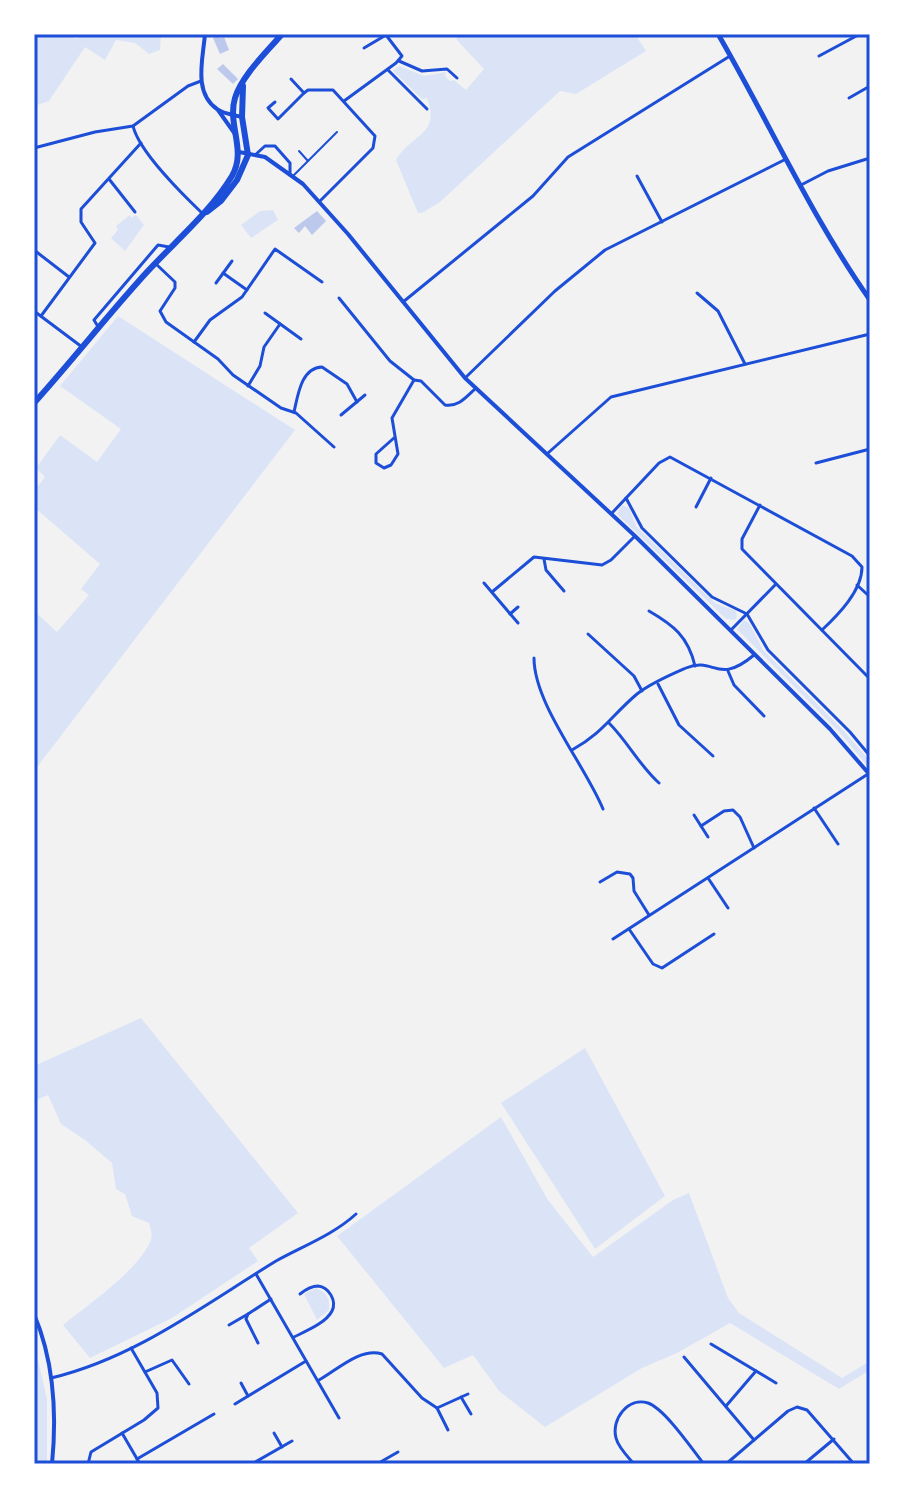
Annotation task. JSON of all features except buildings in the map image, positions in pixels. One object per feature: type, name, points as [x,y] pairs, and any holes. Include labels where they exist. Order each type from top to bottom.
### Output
[{"type":"highway","points":[[203,215],[233,174],[239,152],[233,114],[235,97],[282,34]]},
{"type":"highway","points":[[34,403],[156,263],[221,201],[237,180],[252,155],[242,117],[244,83]]},
{"type":"main road","points":[[718,34],[848,268],[870,300]]},
{"type":"street","points":[[205,34],[201,81],[204,94],[237,136]]},
{"type":"street","points":[[819,56],[860,34]]},
{"type":"street","points":[[344,101],[399,61],[402,53],[386,35],[364,48]]},
{"type":"street","points":[[403,302],[533,196],[568,157],[730,56]]},
{"type":"street","points":[[399,61],[416,70],[443,68],[453,76]]},
{"type":"street","points":[[388,70],[426,106]]},
{"type":"street","points":[[291,79],[304,93]]},
{"type":"street","points":[[34,148],[133,126],[188,86],[201,81]]},
{"type":"street","points":[[849,98],[870,86]]},
{"type":"street","points":[[275,102],[268,108],[278,119],[308,90],[333,90],[372,130],[375,142],[369,153],[319,201]]},
{"type":"street","points":[[218,110],[242,117]]},
{"type":"street","points":[[133,126],[141,143],[172,183],[203,215]]},
{"type":"street","points":[[41,316],[95,243],[81,222],[81,209],[141,143]]},
{"type":"street","points":[[252,155],[265,146],[275,146],[290,163],[291,176]]},
{"type":"street","points":[[239,152],[265,157],[319,201],[465,378],[635,536],[793,692],[870,774],[613,939]]},
{"type":"street","points":[[801,185],[828,171],[870,158]]},
{"type":"street","points":[[465,378],[555,291],[605,250],[787,159]]},
{"type":"street","points":[[637,176],[662,222]]},
{"type":"street","points":[[109,179],[135,212]]},
{"type":"street","points":[[99,329],[94,320],[125,282],[158,245],[170,248]]},
{"type":"street","points":[[194,342],[210,320],[247,290],[275,249],[322,282]]},
{"type":"street","points":[[34,250],[70,278]]},
{"type":"street","points":[[216,283],[232,261]]},
{"type":"street","points":[[156,263],[175,282],[175,288],[160,311],[162,317],[248,386],[281,408],[294,412],[334,447]]},
{"type":"street","points":[[223,273],[247,290]]},
{"type":"street","points":[[697,293],[718,311],[745,364]]},
{"type":"street","points":[[339,298],[390,361],[414,380],[421,381],[445,405],[453,406],[461,402],[476,388]]},
{"type":"street","points":[[34,311],[84,348]]},
{"type":"street","points":[[265,313],[301,339]]},
{"type":"street","points":[[248,386],[260,366],[264,347],[280,324]]},
{"type":"street","points":[[548,453],[611,397],[870,334]]},
{"type":"street","points":[[294,412],[303,381],[309,371],[317,366],[347,384],[357,402]]},
{"type":"street","points":[[395,437],[376,454],[376,463],[380,467],[384,468],[396,460],[398,454],[392,418],[414,380]]},
{"type":"street","points":[[341,415],[365,395]]},
{"type":"street","points":[[816,463],[870,449]]},
{"type":"street","points":[[611,513],[659,463],[670,457],[760,505],[858,561],[862,575],[857,585],[839,613],[822,630]]},
{"type":"street","points":[[696,507],[711,478]]},
{"type":"street","points":[[626,498],[642,528],[712,597],[747,614],[768,650],[870,756]]},
{"type":"street","points":[[760,505],[740,544],[745,553],[870,679]]},
{"type":"street","points":[[492,592],[530,559],[602,565],[635,536]]},
{"type":"street","points":[[544,559],[546,570],[564,591]]},
{"type":"street","points":[[484,583],[518,623]]},
{"type":"street","points":[[731,630],[776,584]]},
{"type":"street","points":[[857,585],[870,597]]},
{"type":"street","points":[[510,614],[518,607]]},
{"type":"street","points":[[649,611],[678,630],[692,654],[695,666]]},
{"type":"street","points":[[588,634],[634,676],[642,691]]},
{"type":"street","points":[[572,750],[595,737],[642,691],[657,683],[695,666],[728,671],[744,664],[755,654]]},
{"type":"street","points":[[534,658],[538,685],[603,809]]},
{"type":"street","points":[[728,671],[734,685],[764,716]]},
{"type":"street","points":[[657,683],[679,725],[713,756]]},
{"type":"street","points":[[609,723],[627,742],[645,770],[659,783]]},
{"type":"street","points":[[814,808],[838,844]]},
{"type":"street","points":[[701,826],[724,811],[733,810],[740,817],[754,848]]},
{"type":"street","points":[[694,815],[708,837]]},
{"type":"street","points":[[600,882],[621,871],[630,874],[634,891],[650,916]]},
{"type":"street","points":[[708,877],[728,908]]},
{"type":"street","points":[[629,929],[657,967],[662,968],[714,934]]},
{"type":"street","points":[[51,1378],[91,1367],[131,1348],[318,1240],[356,1214]]},
{"type":"street","points":[[256,1274],[339,1418]]},
{"type":"street","points":[[293,1338],[329,1315],[334,1303],[332,1296],[322,1287],[316,1286],[300,1294]]},
{"type":"street","points":[[229,1325],[271,1299]]},
{"type":"street","points":[[34,1314],[44,1344],[55,1406],[52,1464]]},
{"type":"street","points":[[248,1314],[246,1319],[258,1343]]},
{"type":"street","points":[[248,1338],[254,1335]]},
{"type":"street","points":[[711,1344],[776,1383]]},
{"type":"street","points":[[88,1464],[91,1452],[158,1408],[157,1393],[131,1348]]},
{"type":"street","points":[[318,1381],[361,1355],[382,1354],[422,1398],[437,1408],[448,1430]]},
{"type":"street","points":[[684,1357],[754,1440]]},
{"type":"street","points":[[145,1372],[172,1360],[189,1384]]},
{"type":"street","points":[[235,1404],[306,1361]]},
{"type":"street","points":[[726,1406],[756,1371]]},
{"type":"street","points":[[241,1383],[248,1396]]},
{"type":"street","points":[[437,1408],[468,1394]]},
{"type":"street","points":[[461,1397],[471,1414]]},
{"type":"street","points":[[631,1463],[616,1440],[615,1426],[620,1413],[637,1402],[649,1403],[659,1410],[704,1464]]},
{"type":"street","points":[[726,1464],[788,1411],[797,1407],[807,1410],[854,1464]]},
{"type":"street","points":[[137,1459],[214,1414]]},
{"type":"street","points":[[122,1433],[140,1464]]},
{"type":"street","points":[[274,1433],[282,1447]]},
{"type":"street","points":[[804,1464],[834,1439]]},
{"type":"street","points":[[252,1464],[292,1441]]},
{"type":"street","points":[[377,1464],[398,1452]]},
{"type":"street","points":[[735,1457],[740,1464]]},
{"type":"street","points":[[553,1464],[564,1464]]},
{"type":"lane","points":[[291,176],[337,132]]},
{"type":"lane","points":[[299,151],[308,161]]},
{"type":"shaded area","points":[[34,34],[66,34],[77,39],[79,34],[161,34],[160,50],[149,54],[135,43],[116,40],[105,60],[85,47],[49,101],[34,106]]},
{"type":"shaded area","points":[[462,34],[635,34],[646,51],[576,94],[560,91],[440,202],[418,213],[396,160],[428,127],[430,110],[427,98],[422,99],[393,71],[399,66],[424,76],[446,72],[445,76],[450,81],[454,80],[466,90],[484,69],[456,39]]},
{"type":"shaded area","points":[[273,210],[278,220],[251,238],[241,225],[260,211]]},
{"type":"shaded area","points":[[130,215],[132,218],[136,215],[144,225],[125,251],[111,238],[118,230],[116,226]]},
{"type":"shaded area","points":[[118,316],[295,430],[34,771],[34,611],[57,632],[89,595],[81,589],[100,564],[34,507],[34,491],[45,477],[36,468],[60,435],[97,462],[121,429],[60,386]]},
{"type":"shaded area","points":[[622,505],[629,508],[636,526],[715,603],[736,611],[735,620],[726,619],[617,514]]},
{"type":"shaded area","points":[[744,620],[750,624],[763,650],[870,761],[870,769],[839,732],[737,629]]},
{"type":"shaded area","points":[[141,1018],[298,1213],[249,1248],[258,1261],[172,1318],[90,1358],[63,1325],[135,1264],[150,1242],[151,1230],[149,1223],[132,1216],[125,1194],[116,1189],[112,1163],[61,1124],[48,1095],[34,1101],[34,1066]]},
{"type":"shaded area","points":[[585,1048],[665,1196],[595,1249],[501,1103]]},
{"type":"shaded area","points":[[501,1117],[548,1200],[593,1257],[673,1200],[689,1193],[728,1298],[739,1313],[842,1378],[870,1361],[870,1370],[839,1389],[730,1323],[677,1353],[642,1368],[545,1427],[499,1391],[473,1355],[444,1368],[337,1236]]},
{"type":"shaded area","points":[[316,1288],[327,1296],[329,1306],[329,1310],[317,1320],[304,1294]]},
{"type":"shaded area","points":[[34,1343],[47,1399],[47,1464],[34,1464]]}]
